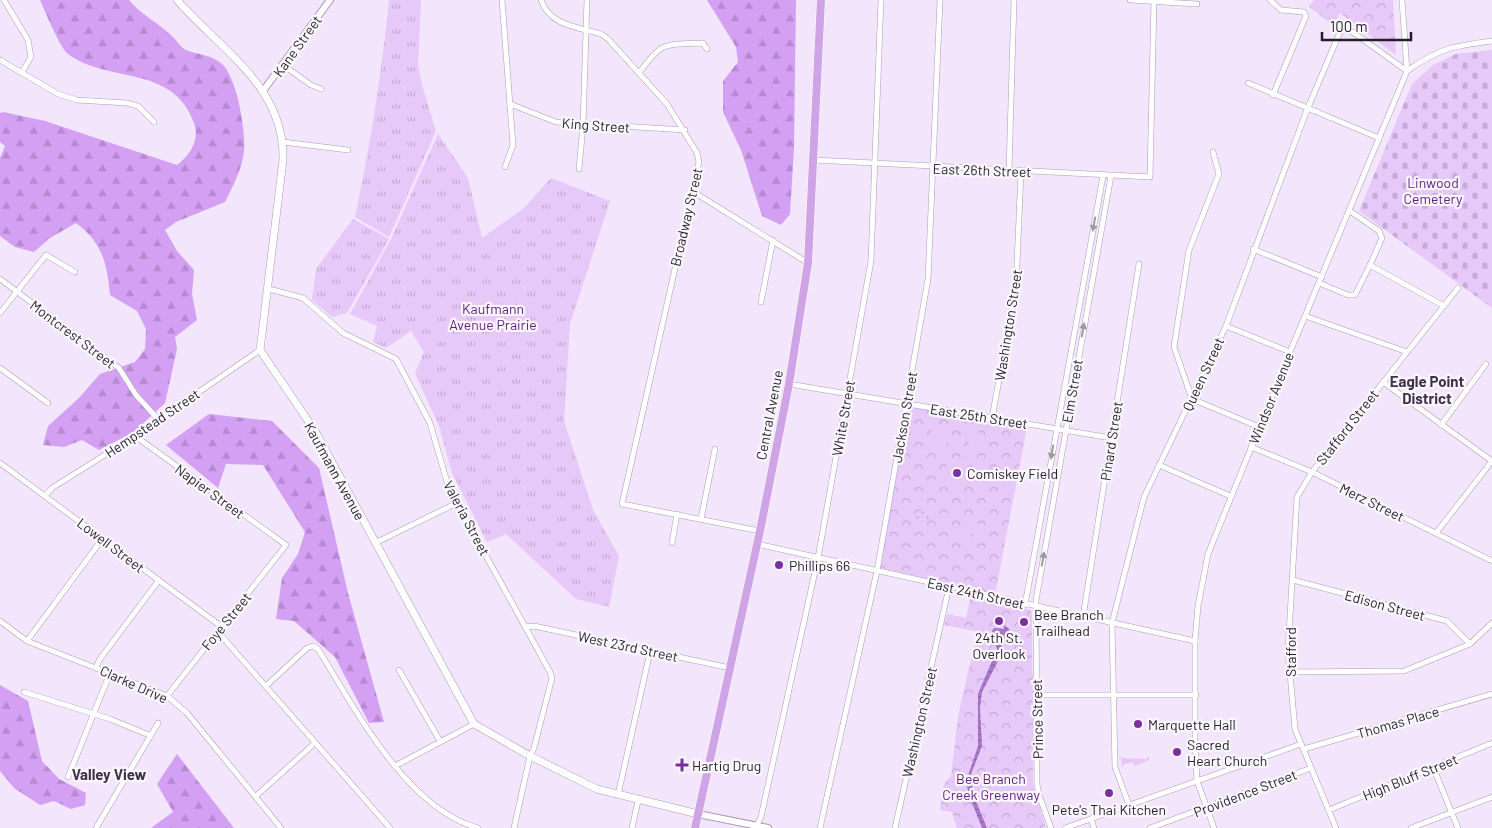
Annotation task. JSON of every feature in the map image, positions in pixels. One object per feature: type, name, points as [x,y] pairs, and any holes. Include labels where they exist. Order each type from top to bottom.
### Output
[{"type":"main road","points":[[177,0],[263,91],[280,122],[283,142],[269,289],[260,350]]},
{"type":"main road","name":"Central Avenue","points":[[695,828],[760,531],[788,384],[808,263],[821,0]]},
{"type":"main road","name":"Kaufmann Avenue","points":[[260,350],[315,431],[474,724]]},
{"type":"main road","points":[[474,724],[530,756],[597,789],[638,801],[698,814]]},
{"type":"street","points":[[4,0],[28,40],[31,57],[22,72]]},
{"type":"street","name":"Kane Street","points":[[263,91],[330,0]]},
{"type":"street","points":[[502,0],[513,145],[505,167]]},
{"type":"street","name":"Broadway Street","points":[[541,0],[543,7],[556,21],[602,34],[608,39],[666,104],[685,130],[698,153],[699,162],[622,504],[677,514]]},
{"type":"street","points":[[579,169],[583,125],[587,0]]},
{"type":"street","name":"White Street","points":[[756,827],[761,817],[818,558],[871,260],[873,165],[881,0]]},
{"type":"street","name":"Jackson Street","points":[[820,828],[876,571],[928,279],[940,0]]},
{"type":"street","points":[[1009,170],[1014,0]]},
{"type":"street","points":[[1130,0],[1197,4]]},
{"type":"street","points":[[1270,0],[1280,10],[1304,12],[1306,16],[1273,95]]},
{"type":"street","points":[[1402,0],[1407,71]]},
{"type":"street","name":"East 26th Street","points":[[814,160],[873,165],[1150,177],[1154,1]]},
{"type":"street","name":"Queen Street","points":[[1129,805],[1115,767],[1112,623],[1144,497],[1226,326],[1253,249],[1307,110],[1340,32],[1346,28],[1407,71]]},
{"type":"street","points":[[1407,71],[1448,47],[1492,41]]},
{"type":"street","points":[[639,72],[662,46],[703,43],[707,49]]},
{"type":"street","points":[[0,60],[22,72],[41,86],[58,94],[77,100],[127,103],[138,106],[154,122]]},
{"type":"street","points":[[283,64],[311,85],[321,89]]},
{"type":"street","name":"Windsor Avenue","points":[[1214,828],[1197,781],[1195,640],[1198,606],[1208,554],[1230,496],[1407,71]]},
{"type":"street","points":[[1248,84],[1307,110],[1379,138]]},
{"type":"street","name":"King Street","points":[[510,104],[556,122],[685,130]]},
{"type":"street","points":[[283,142],[348,150]]},
{"type":"street","points":[[1213,152],[1219,174],[1189,250],[1174,347],[1192,399],[1259,427]]},
{"type":"street","name":"Washington Street","points":[[992,418],[1016,288],[1021,171]]},
{"type":"street","name":"Elm Street","points":[[1025,605],[1103,176]]},
{"type":"street","name":"Elm Street","points":[[1035,607],[1065,430],[1112,176]]},
{"type":"street","points":[[692,191],[774,240],[808,263]]},
{"type":"street","points":[[1319,283],[1348,295],[1355,295],[1382,238],[1379,231],[1350,211]]},
{"type":"street","points":[[761,302],[774,240]]},
{"type":"street","points":[[1253,249],[1322,277]]},
{"type":"street","points":[[0,313],[46,255],[75,272]]},
{"type":"street","name":"Pinard Street","points":[[1083,617],[1139,264]]},
{"type":"street","points":[[1370,265],[1444,306]]},
{"type":"street","name":"Montcrest Street","points":[[0,279],[119,368],[136,395],[158,418]]},
{"type":"street","name":"Stafford Street","points":[[1312,472],[1458,288]]},
{"type":"street","name":"Valeria Street","points":[[269,289],[303,298],[338,330],[396,359],[430,423],[447,482],[457,503],[552,678],[534,748],[530,756],[514,828]]},
{"type":"street","points":[[1305,316],[1407,352]]},
{"type":"street","points":[[1226,326],[1290,352]]},
{"type":"street","name":"Hempstead Street","points":[[44,496],[52,488],[135,436],[158,418],[260,350]]},
{"type":"street","points":[[1441,426],[1486,364]]},
{"type":"street","points":[[0,368],[48,403]]},
{"type":"street","points":[[1383,382],[1441,426],[1492,461],[1436,533]]},
{"type":"street","name":"East 25th Street","points":[[788,384],[1111,438]]},
{"type":"street","name":"Napier Street","points":[[135,436],[286,546]]},
{"type":"street","name":"Merz Street","points":[[1251,447],[1312,472],[1492,561]]},
{"type":"street","points":[[701,519],[715,449]]},
{"type":"street","name":"Lowell Street","points":[[0,463],[222,627]]},
{"type":"street","points":[[1159,465],[1230,496]]},
{"type":"street","name":"Stafford","points":[[1312,472],[1297,496],[1288,651],[1289,672],[1294,726],[1336,828]]},
{"type":"street","points":[[375,543],[457,503]]},
{"type":"street","points":[[672,542],[677,514],[760,531]]},
{"type":"street","points":[[26,641],[103,538]]},
{"type":"street","name":"East 24th Street","points":[[757,544],[1025,605],[1195,640]]},
{"type":"street","name":"Foye Street","points":[[167,696],[286,546]]},
{"type":"street","points":[[96,667],[159,580]]},
{"type":"street","name":"Edison Street","points":[[1293,580],[1447,621],[1470,644]]},
{"type":"street","name":"Washington Street","points":[[895,828],[949,587]]},
{"type":"street","name":"Prince Street","points":[[1035,607],[1038,788],[1051,828]]},
{"type":"street","name":"Clarke Drive","points":[[0,621],[26,641],[110,672],[167,696],[186,713],[256,796],[280,828]]},
{"type":"street","points":[[1289,672],[1404,671],[1470,644],[1492,623]]},
{"type":"street","name":"West 23rd Street","points":[[525,627],[534,626],[730,668]]},
{"type":"street","points":[[218,632],[390,828]]},
{"type":"street","points":[[266,686],[307,648],[314,646],[318,649],[378,747],[395,766],[445,812],[462,824],[478,828]]},
{"type":"street","points":[[618,795],[650,652]]},
{"type":"street","points":[[399,670],[440,741]]},
{"type":"street","points":[[68,777],[110,672]]},
{"type":"street","points":[[24,692],[135,728],[149,735]]},
{"type":"street","name":"Thomas Place","points":[[1065,828],[1197,781],[1302,747],[1492,694]]},
{"type":"street","points":[[1037,695],[1196,695]]},
{"type":"street","points":[[96,828],[158,722]]},
{"type":"street","points":[[395,766],[474,724]]},
{"type":"street","name":"High Bluff Street","points":[[1329,810],[1492,743]]},
{"type":"street","points":[[256,796],[315,744]]},
{"type":"street","name":"Providence Street","points":[[1150,828],[1311,768]]},
{"type":"street","points":[[1433,768],[1458,828]]},
{"type":"street","points":[[1411,828],[1492,797]]},
{"type":"street","points":[[632,828],[638,801]]},
{"type":"street","points":[[698,814],[768,828]]},
{"type":"street","points":[[1091,819],[1094,828]]},
{"type":"green space","points":[[40,0],[129,0],[168,32],[184,49],[209,56],[222,64],[232,80],[236,92],[244,131],[243,158],[237,177],[225,202],[176,222],[165,230],[177,251],[194,270],[192,294],[197,320],[175,337],[177,349],[165,403],[134,432],[99,450],[82,440],[64,447],[43,445],[48,426],[79,398],[100,374],[135,362],[145,349],[146,329],[137,311],[110,295],[105,264],[98,246],[76,223],[50,238],[34,252],[15,247],[0,236],[0,158],[5,146],[0,142],[0,113],[3,112],[45,121],[177,165],[193,147],[196,129],[184,104],[171,92],[156,83],[102,69],[84,63],[68,54],[57,37]]},
{"type":"green space","points":[[389,0],[421,0],[418,64],[422,85],[436,131],[389,237],[355,217],[375,109]]},
{"type":"green space","points":[[707,0],[796,0],[794,148],[790,214],[781,225],[762,216],[741,150],[723,112],[723,81],[738,62],[736,47]]},
{"type":"green space","points":[[1314,0],[1393,0],[1396,55],[1340,13],[1333,25],[1309,7]]},
{"type":"green space","name":"Linwood Cemetery","points":[[1492,50],[1492,308],[1359,211],[1412,84],[1433,65],[1456,54]]},
{"type":"green space","name":"Kaufmann Avenue Prairie","points":[[438,134],[468,178],[482,238],[524,208],[551,178],[610,201],[570,324],[564,421],[593,510],[619,556],[609,607],[576,599],[506,534],[487,542],[452,473],[439,426],[415,373],[424,352],[411,331],[386,348],[373,342],[377,326],[350,314],[391,239]]},
{"type":"green space","points":[[353,219],[389,239],[347,313],[332,317],[312,300],[316,269]]},
{"type":"green space","points":[[906,405],[986,418],[986,421],[1027,427],[995,595],[877,567]]},
{"type":"green space","points":[[209,414],[272,421],[319,468],[348,593],[384,722],[369,723],[335,657],[294,621],[276,619],[282,578],[298,554],[305,532],[263,465],[226,464],[218,488],[166,445]]},
{"type":"green space","points":[[933,426],[949,429],[947,440],[930,436]]},
{"type":"green space","points":[[971,429],[979,431],[976,451],[967,449]]},
{"type":"green space","points":[[930,438],[947,442],[945,452],[928,449]]},
{"type":"green space","name":"Comiskey Field","points":[[951,458],[970,462],[967,485],[959,485],[947,479],[945,471]]},
{"type":"green space","points":[[921,511],[929,511],[930,514],[928,520],[918,523],[912,517]]},
{"type":"green space","points":[[971,516],[980,526],[964,541],[955,531]]},
{"type":"green space","name":"Bee Branch Creek Greenway","points":[[971,595],[1030,610],[1032,613],[1032,671],[1037,702],[1033,712],[1033,784],[1046,828],[957,828],[952,812],[940,810],[944,784],[951,776],[958,717],[973,651],[980,632],[944,625],[947,614],[966,618]]},
{"type":"green space","points":[[0,685],[28,701],[42,761],[59,779],[86,793],[85,805],[71,809],[54,801],[40,805],[14,788],[0,771]]},
{"type":"green space","points":[[177,754],[234,828],[151,828],[173,812],[157,784]]},
{"type":"green space","points":[[1121,756],[1123,758],[1147,759],[1149,756],[1149,760],[1134,766],[1133,762],[1123,765],[1122,769]]},
{"type":"shaded area","points":[[1004,625],[1009,629],[1010,633],[1003,642],[997,663],[982,692],[980,708],[982,746],[971,774],[973,794],[987,828],[982,828],[966,782],[978,746],[978,694],[997,649],[992,631],[994,628],[1004,629]]},
{"type":"place","name":"Comiskey Field","points":[[957,473]]},
{"type":"place","name":"Phillips 66","points":[[779,565]]},
{"type":"place","name":"24th St. Overlook","points":[[999,621]]},
{"type":"place","name":"Bee Branch Trailhead","points":[[1024,622]]},
{"type":"place","name":"Marquette Hall","points":[[1138,724]]},
{"type":"place","name":"Sacred Heart Church","points":[[1177,752]]},
{"type":"place","name":"Hartig Drug","points":[[682,765]]},
{"type":"place","name":"Pete's Thai Kitchen","points":[[1109,793]]},
{"type":"district","name":"Eagle Point District","points":[[1427,390]]},
{"type":"district","name":"Valley View","points":[[109,774]]}]
